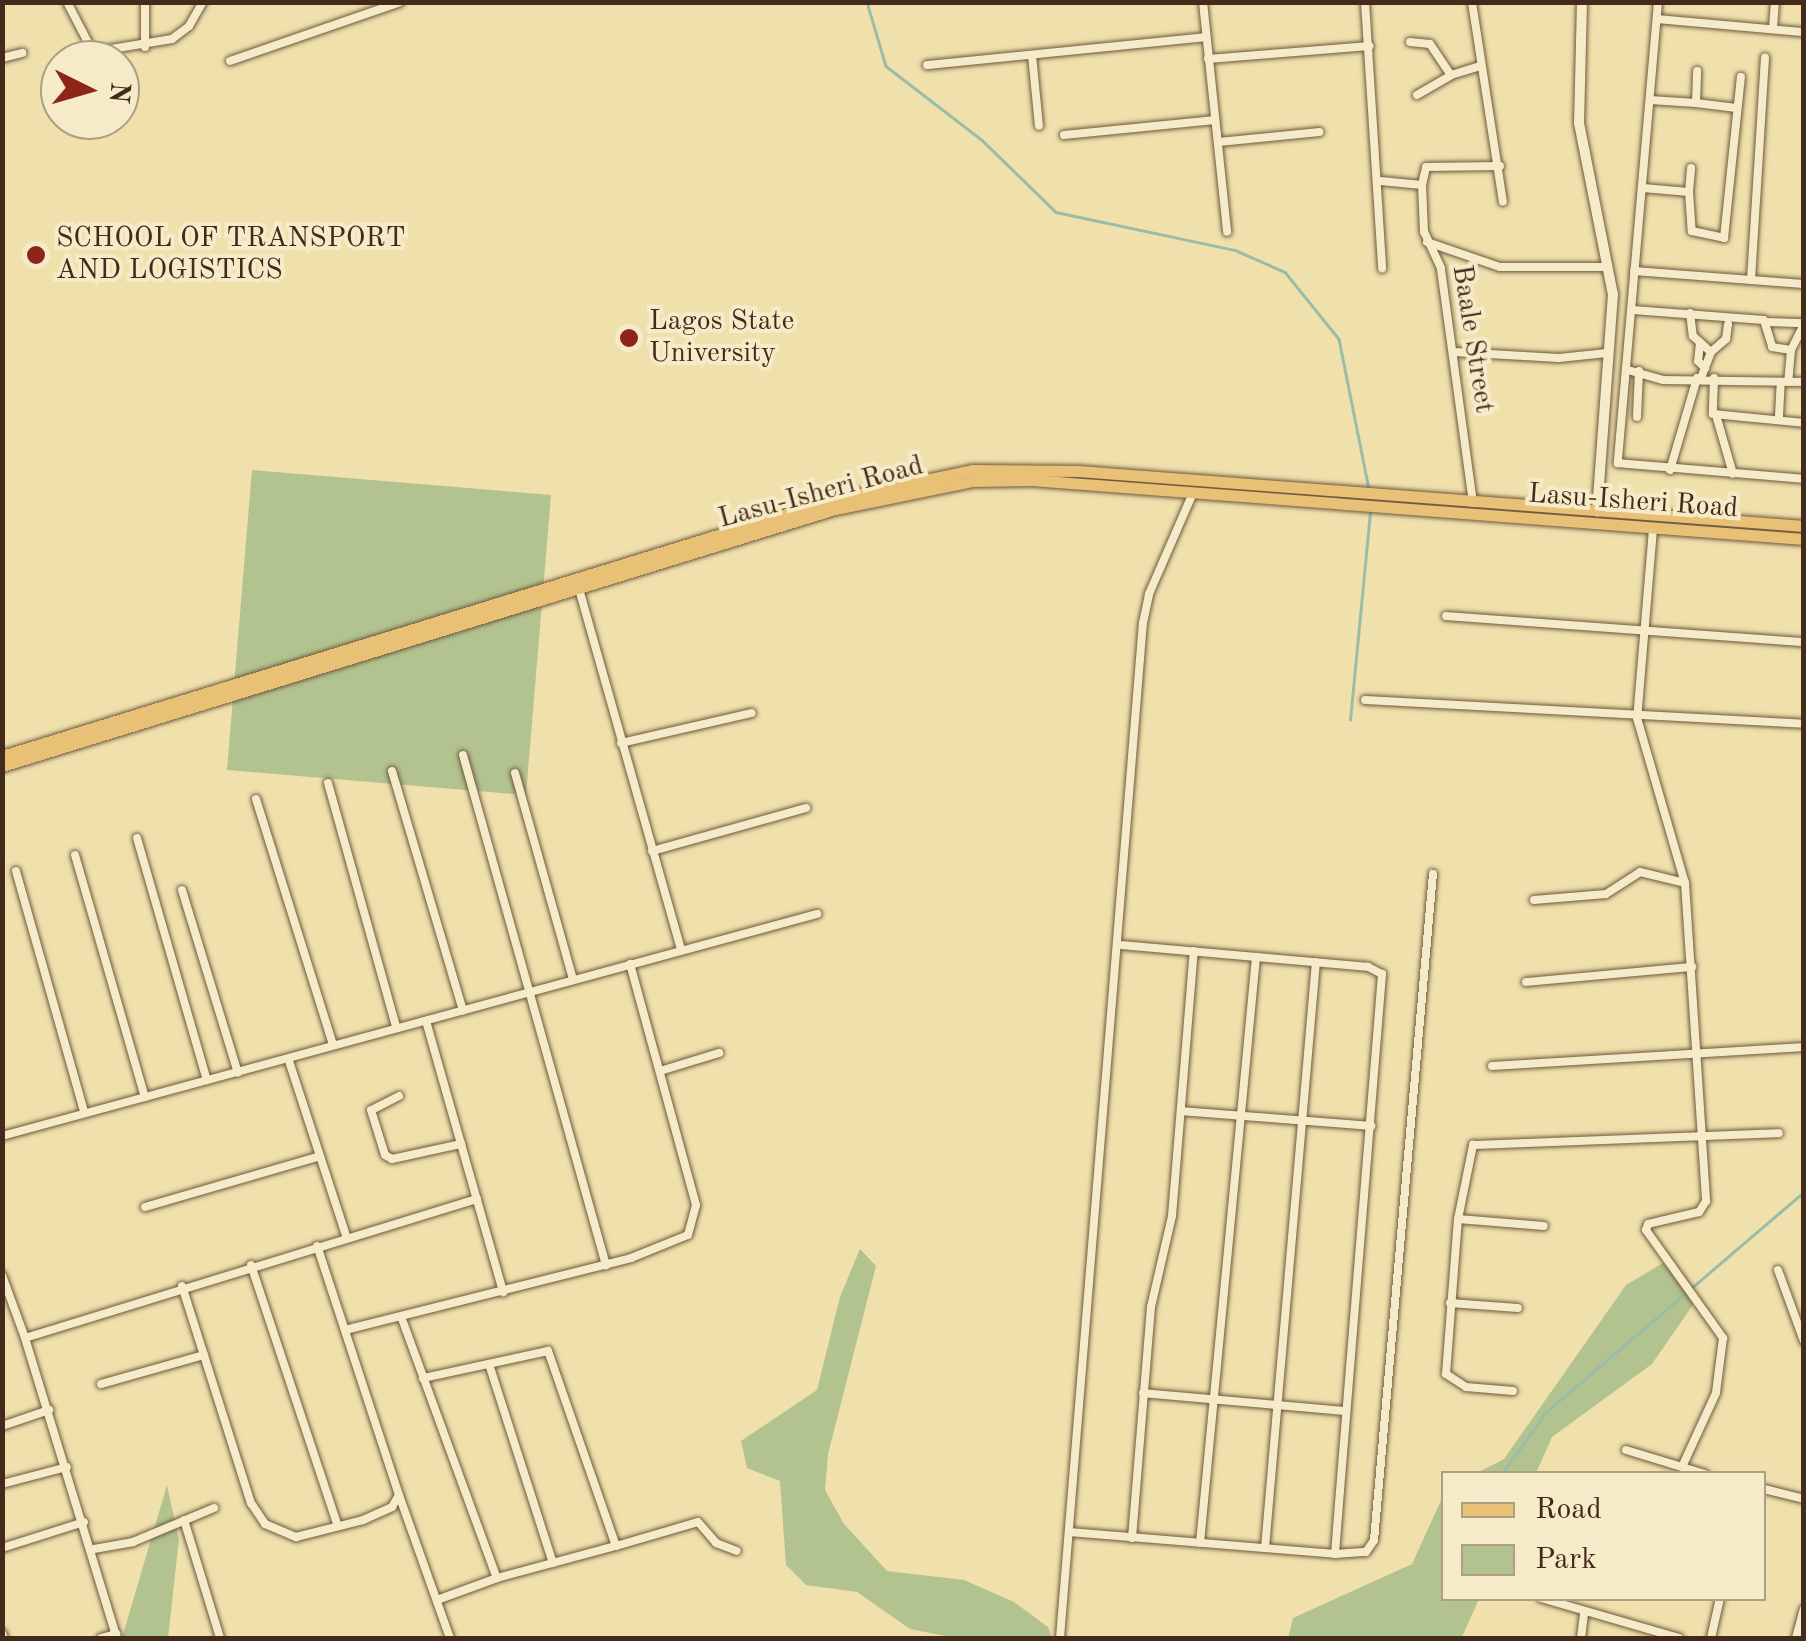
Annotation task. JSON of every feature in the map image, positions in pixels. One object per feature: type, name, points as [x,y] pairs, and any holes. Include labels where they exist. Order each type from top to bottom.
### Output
[{"type":"main road","name":"Lasu-Isheri Road","points":[[2,766],[916,478],[1030,468],[1804,526]]},
{"type":"main road","name":"Lasu-Isheri Road","points":[[2,756],[194,704],[874,498],[972,481],[1032,480],[1804,538]]},
{"type":"street","points":[[67,2],[90,51],[145,47],[183,32],[203,2]]},
{"type":"street","points":[[145,2],[145,47]]},
{"type":"street","points":[[230,62],[400,2]]},
{"type":"street","points":[[1203,2],[1227,232]]},
{"type":"street","points":[[1365,2],[1381,181],[1382,268]]},
{"type":"street","points":[[1472,2],[1503,202]]},
{"type":"street","points":[[1579,2],[1573,123],[1606,267],[1607,352],[1595,511]]},
{"type":"street","points":[[1579,2],[1578,122],[1613,294],[1595,511]]},
{"type":"street","points":[[1658,2],[1619,466],[1804,480]]},
{"type":"street","points":[[1773,29],[1775,2]]},
{"type":"street","points":[[1656,18],[1804,32]]},
{"type":"street","points":[[927,65],[1206,36]]},
{"type":"street","points":[[1410,42],[1430,44],[1451,74]]},
{"type":"street","points":[[1208,58],[1369,46]]},
{"type":"street","points":[[2,58],[22,53]]},
{"type":"street","points":[[1032,55],[1038,126]]},
{"type":"street","points":[[1751,280],[1765,57]]},
{"type":"street","points":[[1417,95],[1451,74],[1481,66]]},
{"type":"street","points":[[1696,103],[1697,72]]},
{"type":"street","points":[[1691,168],[1692,231],[1724,238],[1740,77]]},
{"type":"street","points":[[1650,100],[1737,108]]},
{"type":"street","points":[[1064,135],[1216,120]]},
{"type":"street","points":[[1219,142],[1320,132]]},
{"type":"street","points":[[1381,181],[1422,185],[1426,166],[1500,166]]},
{"type":"street","name":"Baale Street","points":[[1422,185],[1427,242],[1441,268],[1473,503]]},
{"type":"street","points":[[1643,188],[1689,192]]},
{"type":"street","points":[[1427,242],[1500,267],[1606,267]]},
{"type":"street","points":[[1634,271],[1804,284]]},
{"type":"street","points":[[1633,310],[1804,324],[1791,350],[1779,416]]},
{"type":"street","points":[[1690,313],[1700,343],[1698,361],[1702,375]]},
{"type":"street","points":[[1767,322],[1772,347],[1791,350]]},
{"type":"street","points":[[1670,470],[1674,438],[1711,352],[1725,341],[1728,324]]},
{"type":"street","points":[[1700,343],[1711,352]]},
{"type":"street","points":[[1454,352],[1558,358],[1607,352]]},
{"type":"street","points":[[1628,370],[1663,380],[1702,375],[1804,382]]},
{"type":"street","points":[[1637,416],[1639,372]]},
{"type":"street","points":[[1714,378],[1710,410],[1716,414],[1779,416],[1804,423]]},
{"type":"street","points":[[1716,414],[1733,474]]},
{"type":"street","points":[[1060,1638],[1122,945],[1144,623],[1149,594],[1192,495]]},
{"type":"street","points":[[1652,528],[1637,718],[1685,883],[1704,1208],[1646,1230],[1723,1338],[1716,1394],[1682,1467]]},
{"type":"street","points":[[579,588],[680,950]]},
{"type":"street","points":[[1446,616],[1646,635],[1804,642]]},
{"type":"street","points":[[1365,700],[1637,718],[1804,724]]},
{"type":"street","points":[[621,743],[752,713]]},
{"type":"street","points":[[463,755],[606,1264]]},
{"type":"street","points":[[392,771],[463,1011]]},
{"type":"street","points":[[515,773],[573,980]]},
{"type":"street","points":[[328,782],[396,1027]]},
{"type":"street","points":[[256,799],[333,1044]]},
{"type":"street","points":[[652,851],[806,808]]},
{"type":"street","points":[[137,838],[206,1080]]},
{"type":"street","points":[[75,855],[145,1096]]},
{"type":"street","points":[[16,871],[84,1112]]},
{"type":"street","points":[[1534,900],[1606,894],[1633,873],[1685,883]]},
{"type":"street","points":[[1069,1532],[1334,1554],[1366,1552],[1374,1540],[1434,874]]},
{"type":"street","points":[[182,890],[238,1073]]},
{"type":"street","points":[[2,1136],[289,1061],[333,1044],[816,914]]},
{"type":"street","points":[[1122,945],[1316,962],[1382,974],[1334,1554]]},
{"type":"street","points":[[1132,1538],[1154,1288],[1172,1216],[1194,952]]},
{"type":"street","points":[[1200,1543],[1210,1399],[1256,957]]},
{"type":"street","points":[[1265,1548],[1316,962]]},
{"type":"street","points":[[345,1330],[402,1319],[606,1264],[688,1235],[696,1222],[630,964]]},
{"type":"street","points":[[1526,982],[1692,967]]},
{"type":"street","points":[[426,1021],[503,1292]]},
{"type":"street","points":[[1492,1066],[1804,1046]]},
{"type":"street","points":[[660,1071],[719,1053]]},
{"type":"street","points":[[289,1061],[346,1235]]},
{"type":"street","points":[[399,1096],[370,1110],[384,1154],[392,1159],[461,1144]]},
{"type":"street","points":[[1181,1111],[1371,1126]]},
{"type":"street","points":[[1513,1391],[1448,1380],[1450,1302],[1469,1151],[1479,1142],[1779,1133]]},
{"type":"street","points":[[145,1207],[320,1156]]},
{"type":"street","points":[[25,1338],[346,1235],[476,1199]]},
{"type":"street","points":[[1458,1218],[1544,1226]]},
{"type":"street","points":[[317,1246],[450,1638]]},
{"type":"street","points":[[251,1266],[338,1526]]},
{"type":"street","points":[[1778,1270],[1804,1341]]},
{"type":"street","points":[[2,1275],[94,1548],[117,1636],[101,1638]]},
{"type":"street","points":[[182,1286],[251,1503],[266,1524],[296,1537],[392,1508],[400,1495]]},
{"type":"street","points":[[1450,1302],[1518,1308]]},
{"type":"street","points":[[402,1319],[497,1578]]},
{"type":"street","points":[[423,1378],[548,1351],[616,1546]]},
{"type":"street","points":[[101,1384],[204,1354]]},
{"type":"street","points":[[489,1364],[553,1563]]},
{"type":"street","points":[[1143,1393],[1346,1410]]},
{"type":"street","points":[[2,1426],[49,1410]]},
{"type":"street","points":[[1626,1450],[1695,1471]]},
{"type":"street","points":[[2,1484],[67,1468]]},
{"type":"street","points":[[1766,1489],[1804,1498]]},
{"type":"street","points":[[94,1548],[133,1542],[214,1508]]},
{"type":"street","points":[[184,1520],[220,1638]]},
{"type":"street","points":[[2,1548],[84,1522]]},
{"type":"street","points":[[436,1600],[497,1578],[698,1522],[716,1542],[737,1551]]},
{"type":"street","points":[[1550,1601],[1679,1638]]},
{"type":"street","points":[[1710,1638],[1719,1601]]},
{"type":"street","points":[[1796,1638],[1804,1609]]},
{"type":"street","points":[[1581,1638],[1584,1613]]},
{"type":"green space","points":[[252,470],[551,495],[526,795],[227,770]]},
{"type":"green space","points":[[860,1249],[876,1266],[828,1454],[825,1490],[844,1524],[887,1571],[964,1580],[1014,1602],[1048,1627],[1052,1638],[955,1638],[910,1629],[857,1592],[806,1585],[786,1565],[780,1481],[747,1468],[741,1441],[817,1390],[840,1297]]},
{"type":"green space","points":[[1663,1263],[1697,1299],[1652,1364],[1552,1437],[1537,1471],[1481,1471],[1504,1459],[1626,1285]]},
{"type":"green space","points":[[167,1485],[179,1539],[168,1638],[122,1638]]},
{"type":"green space","points":[[1441,1500],[1441,1601],[1478,1601],[1462,1637],[1288,1638],[1293,1618],[1412,1564]]},
{"type":"waterway","points":[[867,2],[886,66],[982,140],[1056,212],[1235,250],[1285,272],[1339,339],[1369,489]]},
{"type":"waterway","points":[[1350,720],[1370,512]]},
{"type":"waterway","points":[[1504,1471],[1545,1413],[1804,1192]]},
{"type":"place","name":"SCHOOL OF TRANSPORT AND LOGISTICS","points":[[36,255]]},
{"type":"place","name":"Lagos State University","points":[[629,338]]}]
